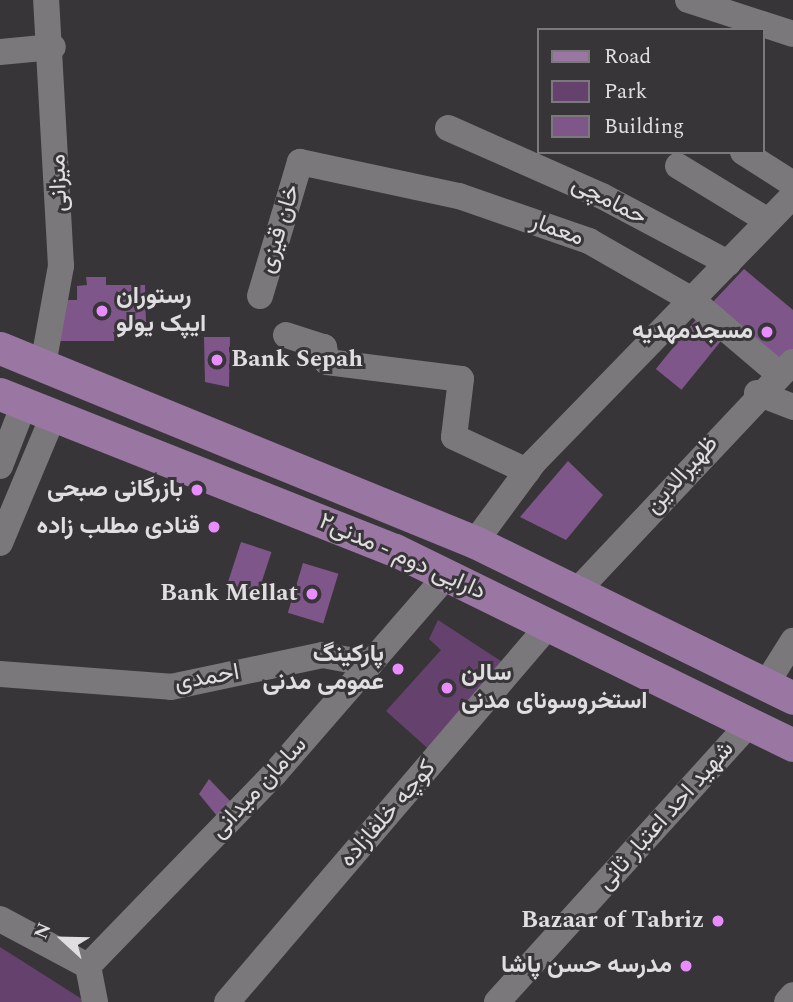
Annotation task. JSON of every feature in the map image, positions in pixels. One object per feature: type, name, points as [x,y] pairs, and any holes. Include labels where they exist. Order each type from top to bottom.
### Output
[{"type":"main road","name":"دارایی دوم - مدنی۲","points":[[0,348],[475,542],[779,691]]},
{"type":"main road","name":"دارایی دوم - مدنی۲","points":[[26,405],[395,550],[793,745]]},
{"type":"street","name":"میزانی","points":[[43,365],[61,266],[52,47],[46,0]]},
{"type":"street","points":[[688,0],[792,30]]},
{"type":"street","points":[[0,52],[52,47]]},
{"type":"street","name":"حمامچی","points":[[449,128],[591,191],[728,263]]},
{"type":"street","points":[[746,154],[793,184]]},
{"type":"street","name":"خان قیزی","points":[[260,296],[300,162]]},
{"type":"street","name":"معمار","points":[[300,162],[459,196],[589,240],[692,300],[786,368]]},
{"type":"street","points":[[678,166],[768,221]]},
{"type":"street","points":[[475,542],[527,471],[793,196]]},
{"type":"street","points":[[286,335],[324,347],[327,362],[461,379],[454,437],[527,471]]},
{"type":"street","name":"ظهیرالدین","points":[[576,592],[757,393],[786,368]]},
{"type":"street","points":[[757,393],[793,407]]},
{"type":"street","points":[[0,466],[26,405]]},
{"type":"street","points":[[3,529],[26,405]]},
{"type":"street","name":"سامان میدانی","points":[[88,966],[275,773],[446,576]]},
{"type":"street","name":"کوچه خلفازاده","points":[[227,1002],[549,625]]},
{"type":"street","points":[[779,691],[793,641]]},
{"type":"street","name":"احمدی","points":[[0,674],[171,687],[324,655],[370,664]]},
{"type":"street","name":"شهید احد اعتبار ثانی","points":[[496,1002],[750,723]]},
{"type":"street","points":[[0,919],[88,966],[95,1002]]},
{"type":"street","points":[[787,1002],[793,995]]},
{"type":"green space","name":"سالن استخروسونای مدنی","points":[[438,620],[507,665],[434,754],[386,711],[441,650],[429,639]]},
{"type":"green space","points":[[0,947],[85,1001],[0,1002]]},
{"type":"building","name":"مسجدمهدیه","points":[[744,269],[793,310],[793,354],[779,366],[710,305]]},
{"type":"building","name":"رستوران ایپک یولو","points":[[86,277],[106,277],[106,285],[145,285],[146,322],[115,324],[114,341],[57,341],[57,300],[77,300],[77,286],[87,285]]},
{"type":"building","points":[[698,317],[724,338],[681,390],[656,369]]},
{"type":"building","name":"Bank Sepah","points":[[204,337],[230,337],[229,387],[205,382]]},
{"type":"building","points":[[568,461],[603,495],[566,540],[520,517]]},
{"type":"building","points":[[241,542],[271,552],[258,595],[227,585]]},
{"type":"building","name":"Bank Mellat","points":[[303,563],[338,574],[323,624],[288,613]]},
{"type":"building","points":[[209,779],[232,803],[217,816],[199,794]]},
{"type":"place","name":"رستوران ایپک یولو","points":[[102,311]]},
{"type":"place","name":"مسجدمهدیه","points":[[767,332]]},
{"type":"place","name":"Bank Sepah","points":[[217,360]]},
{"type":"place","name":"بازرگانی صبحی","points":[[197,490]]},
{"type":"place","name":"قنادی مطلب زاده","points":[[214,527]]},
{"type":"place","name":"Bank Mellat","points":[[312,594]]},
{"type":"place","name":"پارکینگ عمومی مدنی","points":[[398,669]]},
{"type":"place","name":"سالن استخروسونای مدنی","points":[[447,688]]},
{"type":"place","name":"Bazaar of Tabriz","points":[[718,921]]},
{"type":"place","name":"مدرسه حسن پاشا","points":[[686,966]]}]
